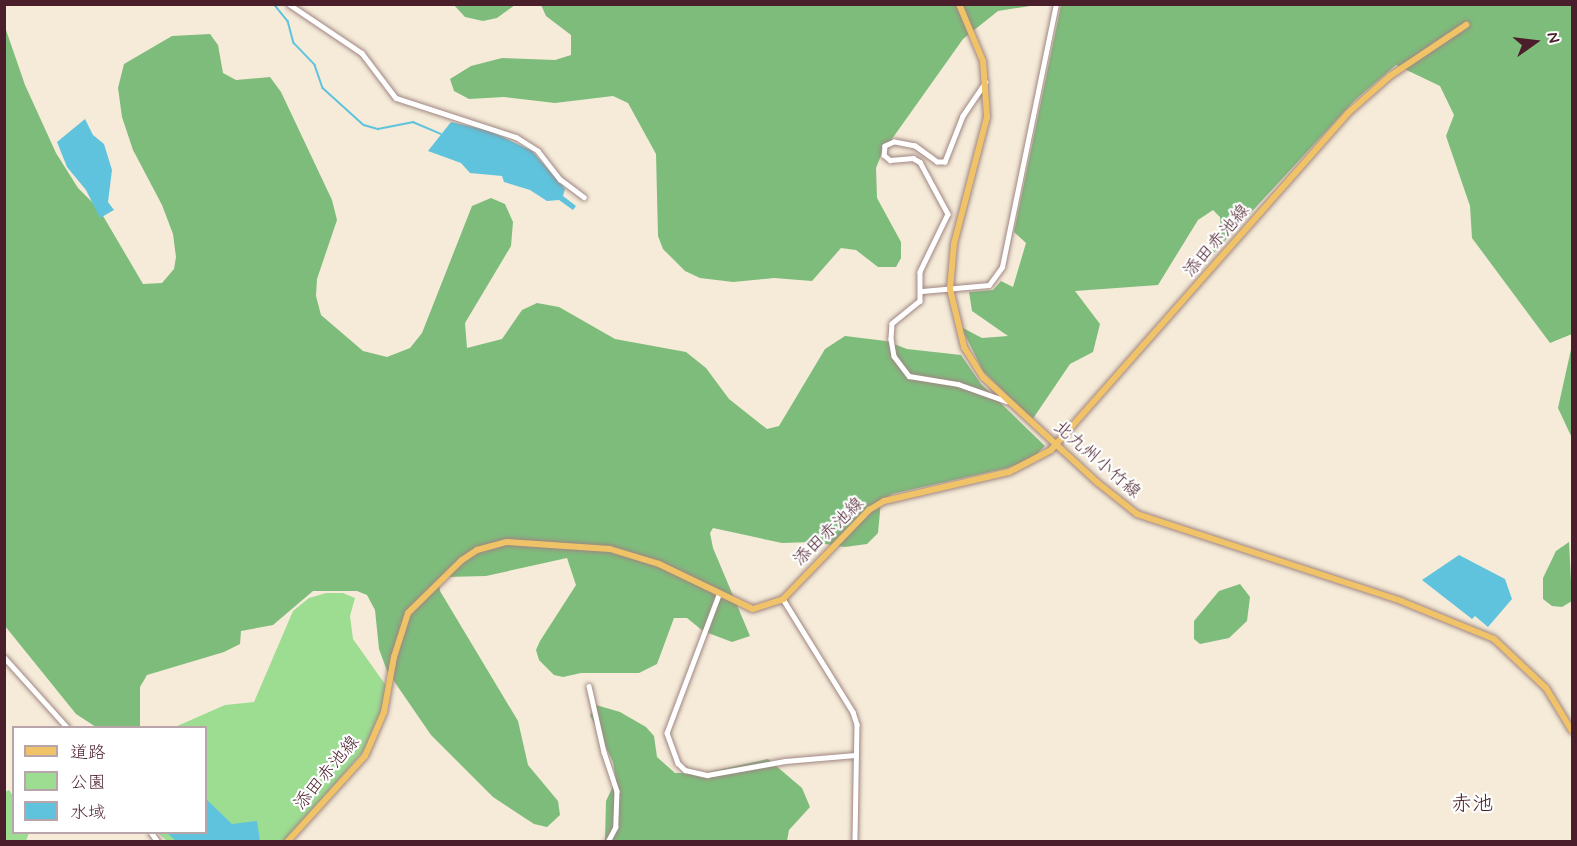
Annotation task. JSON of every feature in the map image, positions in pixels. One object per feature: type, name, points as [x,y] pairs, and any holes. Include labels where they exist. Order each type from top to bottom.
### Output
[{"type":"main road","name":"北九州小竹線","points":[[959,4],[977,43],[986,82],[985,130],[954,244],[950,289],[964,347],[1005,401],[1137,514],[1401,601],[1494,639],[1546,688],[1572,731]]},
{"type":"main road","name":"添田赤池線","points":[[287,842],[369,748],[384,712],[394,657],[408,613],[462,560],[477,550],[507,542],[610,549],[659,564],[719,595],[753,609],[783,599],[847,532],[884,501],[1009,472],[1034,461],[1055,445],[1348,112],[1390,76],[1466,25]]},
{"type":"street","points":[[289,4],[362,53],[396,98],[516,137],[538,151],[560,179],[584,196]]},
{"type":"street","points":[[922,291],[989,285],[1002,267],[1056,4]]},
{"type":"street","points":[[986,82],[963,116],[945,162],[937,162],[915,146],[894,142],[885,146],[884,155],[890,160],[913,158],[920,162],[947,209],[947,219],[920,272],[922,291],[917,305],[895,320],[890,329],[894,356],[903,370],[916,379],[958,384],[1005,401]]},
{"type":"street","points":[[719,595],[667,733],[678,764],[691,773],[707,775],[785,761],[855,755]]},
{"type":"street","points":[[783,599],[853,712],[855,842]]},
{"type":"street","points":[[4,657],[66,726]]},
{"type":"street","points":[[589,686],[604,752],[617,791],[616,827],[608,842]]},
{"type":"green space","points":[[454,5],[515,5],[497,18],[483,21],[465,17]]},
{"type":"green space","points":[[541,5],[1036,5],[998,11],[963,39],[882,153],[876,168],[877,198],[901,242],[901,258],[896,267],[878,267],[856,250],[841,248],[812,281],[774,278],[733,282],[700,278],[685,271],[663,249],[658,236],[656,154],[628,103],[613,96],[555,103],[504,97],[469,99],[454,91],[450,79],[471,66],[502,58],[555,60],[571,55],[571,35],[546,16]]},
{"type":"green space","points":[[1061,5],[1572,5],[1572,334],[1550,343],[1472,238],[1470,206],[1446,136],[1454,115],[1440,86],[1396,65],[1354,101],[1208,259],[1221,231],[1220,217],[1213,210],[1198,220],[1158,285],[1075,291],[1100,324],[1093,352],[1070,364],[1032,420],[983,371],[961,327],[982,338],[1008,336],[972,311],[969,292],[993,290],[1001,281],[1013,287],[1026,243],[1014,232]]},
{"type":"green space","points":[[4,12],[5,27],[25,85],[56,153],[78,188],[99,209],[143,284],[162,283],[174,269],[176,257],[173,234],[162,205],[133,150],[122,117],[118,88],[124,64],[172,36],[210,34],[218,45],[223,73],[236,80],[270,77],[281,92],[332,200],[337,220],[317,279],[316,296],[321,315],[363,351],[387,357],[410,348],[422,333],[472,206],[491,198],[505,204],[513,222],[511,246],[465,323],[467,348],[502,339],[522,310],[537,303],[559,307],[615,339],[686,352],[706,368],[729,399],[767,429],[779,426],[825,349],[845,336],[886,341],[907,349],[961,355],[981,384],[1045,446],[1031,459],[1007,468],[892,494],[881,501],[878,533],[867,544],[845,547],[812,542],[782,543],[713,528],[710,533],[713,548],[750,636],[732,642],[703,631],[687,618],[674,618],[657,664],[639,673],[581,673],[563,677],[554,675],[539,660],[536,650],[540,641],[576,585],[567,558],[486,576],[446,577],[439,583],[440,591],[518,721],[528,765],[558,801],[560,815],[547,827],[534,824],[493,797],[431,735],[387,671],[379,649],[375,610],[367,595],[357,591],[313,591],[273,625],[241,631],[240,644],[224,652],[147,675],[140,687],[140,726],[94,726],[76,714],[5,626]]},
{"type":"green space","points":[[1572,345],[1572,438],[1558,408]]},
{"type":"green space","points":[[1569,542],[1572,601],[1562,607],[1552,606],[1543,599],[1543,578],[1556,551]]},
{"type":"green space","points":[[1240,584],[1250,597],[1247,621],[1229,638],[1200,644],[1194,639],[1194,621],[1219,591]]},
{"type":"green space","points":[[326,593],[343,593],[355,598],[350,616],[353,639],[387,687],[382,713],[366,748],[285,841],[167,841],[159,834],[207,834],[207,726],[177,726],[225,705],[254,702],[293,611],[309,598]]},
{"type":"green space","points":[[596,705],[620,712],[646,727],[654,736],[657,757],[675,773],[704,773],[768,759],[802,788],[810,807],[789,830],[787,841],[605,841],[606,801],[616,780],[613,762],[590,715]]},
{"type":"green space","points":[[9,790],[12,794],[12,834],[29,834],[26,841],[5,841],[5,792]]},
{"type":"water","points":[[85,119],[93,135],[104,144],[112,170],[108,202],[114,210],[100,218],[86,190],[67,167],[57,142]]},
{"type":"water","points":[[451,122],[490,131],[532,151],[565,189],[563,196],[576,206],[573,210],[559,200],[547,201],[530,190],[504,182],[502,176],[470,173],[461,163],[428,151]]},
{"type":"water","points":[[1459,555],[1505,579],[1512,599],[1488,627],[1475,616],[1472,619],[1422,580]]},
{"type":"water","points":[[207,800],[232,824],[257,821],[260,841],[176,841],[168,834],[207,834]]},
{"type":"waterway","points":[[274,4],[288,21],[294,43],[315,65],[323,88],[364,125],[378,129],[413,122],[441,134]]},
{"type":"district","name":"赤池","points":[[1472,804]]}]
